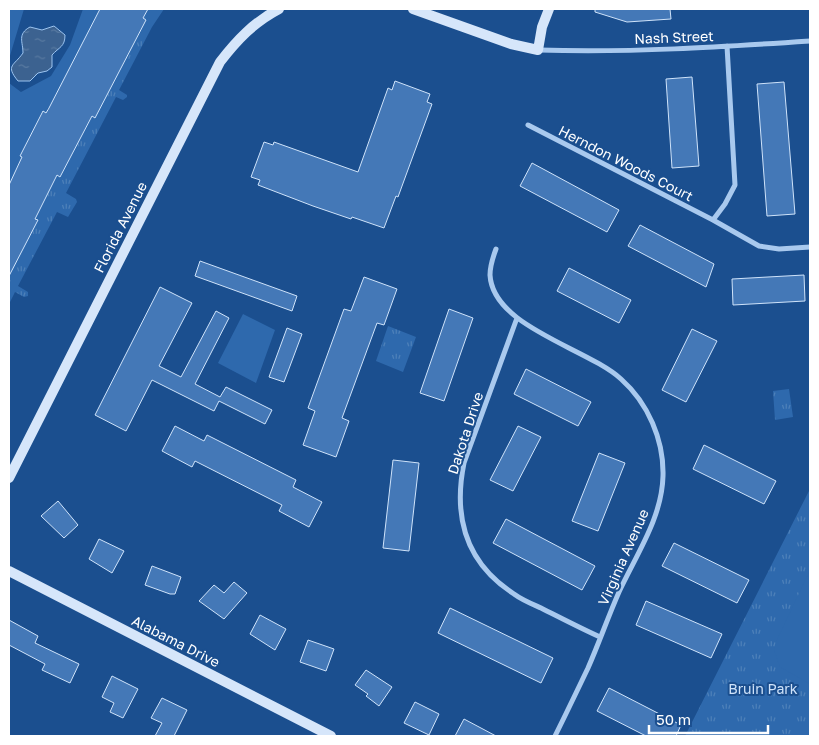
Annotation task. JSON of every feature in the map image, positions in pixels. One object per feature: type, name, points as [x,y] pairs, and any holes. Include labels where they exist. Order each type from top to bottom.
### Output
[{"type":"street","name":"Florida Avenue","points":[[9,478],[220,62],[250,27],[279,9]]},
{"type":"street","points":[[413,9],[511,44],[538,50],[542,27],[549,9]]},
{"type":"street","name":"Nash Street","points":[[538,50],[574,51],[727,46],[810,41]]},
{"type":"street","points":[[713,220],[725,204],[735,185],[727,46]]},
{"type":"street","name":"Herndon Woods Court","points":[[528,125],[713,220],[759,246],[778,248],[810,247]]},
{"type":"street","name":"Virginia Avenue","points":[[496,249],[491,262],[490,275],[493,288],[500,300],[517,318],[604,365],[621,378],[648,412],[662,452],[663,476],[661,499],[654,521],[619,592],[588,668],[554,736]]},
{"type":"street","name":"Dakota Drive","points":[[517,318],[464,463],[460,485],[460,509],[464,530],[472,548],[484,567],[498,583],[515,595],[600,637]]},
{"type":"street","name":"Alabama Drive","points":[[9,571],[331,736]]},
{"type":"green space","points":[[9,9],[24,9],[9,59]]},
{"type":"green space","points":[[83,9],[100,9],[52,110],[48,108],[46,113],[42,112],[34,132],[20,156],[22,157],[17,169],[51,187],[41,207],[9,190],[9,83],[21,92],[51,76],[70,45]]},
{"type":"green space","points":[[148,9],[164,9],[152,27],[119,90],[127,95],[127,97],[123,100],[116,97],[66,193],[76,199],[77,202],[68,217],[57,212],[18,286],[28,292],[28,296],[24,297],[15,292],[9,304],[9,269],[37,220],[35,219],[57,175],[60,177],[83,126],[86,128],[92,116],[95,117],[146,20],[143,18]]},
{"type":"green space","points":[[243,314],[275,330],[256,383],[218,363]]},
{"type":"green space","points":[[388,326],[416,337],[403,372],[376,361]]},
{"type":"green space","points":[[789,389],[793,417],[775,420],[773,391]]},
{"type":"green space","name":"Bruin Park","points":[[810,489],[810,736],[685,736]]},
{"type":"green space","points":[[810,570],[810,684],[780,667],[774,650]]},
{"type":"water","points":[[54,26],[65,35],[65,39],[63,44],[52,55],[52,67],[47,71],[38,73],[30,81],[18,81],[11,69],[23,53],[23,32],[30,27],[42,30]]},
{"type":"building","points":[[100,9],[148,9],[143,18],[146,20],[95,118],[92,116],[60,177],[57,175],[35,219],[38,220],[9,276],[9,185],[22,157],[20,156],[43,111],[46,113],[49,108]]},
{"type":"building","points":[[595,9],[670,9],[671,19],[627,22],[595,12]]},
{"type":"building","points":[[692,77],[699,166],[672,168],[666,79]]},
{"type":"building","points":[[395,81],[430,94],[427,102],[432,104],[398,197],[396,196],[384,228],[352,217],[351,219],[258,185],[260,180],[251,177],[264,142],[273,145],[274,142],[358,172],[388,88],[392,90]]},
{"type":"building","points":[[784,82],[795,214],[767,216],[757,84]]},
{"type":"building","points":[[532,163],[619,210],[607,232],[520,186]]},
{"type":"building","points":[[640,225],[714,264],[706,287],[628,246]]},
{"type":"building","points":[[200,261],[297,296],[292,311],[195,276]]},
{"type":"building","points":[[569,268],[631,300],[619,323],[557,291]]},
{"type":"building","points":[[804,275],[805,301],[733,305],[732,279]]},
{"type":"building","points":[[364,277],[397,289],[384,325],[377,323],[342,418],[349,421],[336,457],[303,445],[315,411],[308,408],[344,309],[351,311]]},
{"type":"building","points":[[160,287],[192,303],[159,366],[181,377],[216,311],[229,318],[195,384],[220,397],[226,387],[272,410],[265,424],[219,401],[214,411],[152,380],[126,431],[95,415]]},
{"type":"building","points":[[449,309],[473,318],[444,401],[420,393]]},
{"type":"building","points":[[287,328],[302,334],[284,382],[269,377]]},
{"type":"building","points":[[692,329],[717,341],[686,402],[662,390]]},
{"type":"building","points":[[526,369],[591,402],[578,426],[514,394]]},
{"type":"building","points":[[175,426],[204,441],[207,435],[296,480],[293,487],[322,502],[309,527],[279,511],[282,505],[195,461],[192,467],[162,451]]},
{"type":"building","points":[[518,426],[541,437],[513,491],[490,480]]},
{"type":"building","points":[[704,445],[776,481],[764,504],[693,469]]},
{"type":"building","points":[[599,453],[625,463],[598,531],[572,521]]},
{"type":"building","points":[[393,460],[419,463],[409,551],[383,548]]},
{"type":"building","points":[[58,501],[78,525],[64,538],[41,516]]},
{"type":"building","points":[[506,519],[595,566],[582,590],[493,543]]},
{"type":"building","points":[[99,539],[124,551],[112,573],[89,559]]},
{"type":"building","points":[[674,543],[749,580],[737,603],[662,566]]},
{"type":"building","points":[[152,566],[181,577],[175,594],[145,585]]},
{"type":"building","points":[[234,582],[247,593],[224,619],[199,601],[214,585],[224,593]]},
{"type":"building","points":[[646,601],[722,634],[711,658],[636,625]]},
{"type":"building","points":[[450,608],[553,658],[541,683],[438,633]]},
{"type":"building","points":[[260,615],[286,629],[275,650],[250,634]]},
{"type":"building","points":[[9,620],[38,636],[35,643],[79,664],[70,683],[42,670],[45,664],[9,645]]},
{"type":"building","points":[[308,640],[334,649],[326,671],[300,662]]},
{"type":"building","points":[[366,670],[392,687],[379,706],[366,696],[368,694],[355,685]]},
{"type":"building","points":[[112,676],[138,689],[123,718],[110,712],[114,703],[102,697]]},
{"type":"building","points":[[609,688],[681,725],[676,736],[646,736],[597,711]]},
{"type":"building","points":[[162,698],[187,710],[174,736],[155,736],[162,723],[151,718]]},
{"type":"building","points":[[415,702],[439,714],[429,735],[404,723]]},
{"type":"building","points":[[464,719],[496,736],[455,736]]}]
